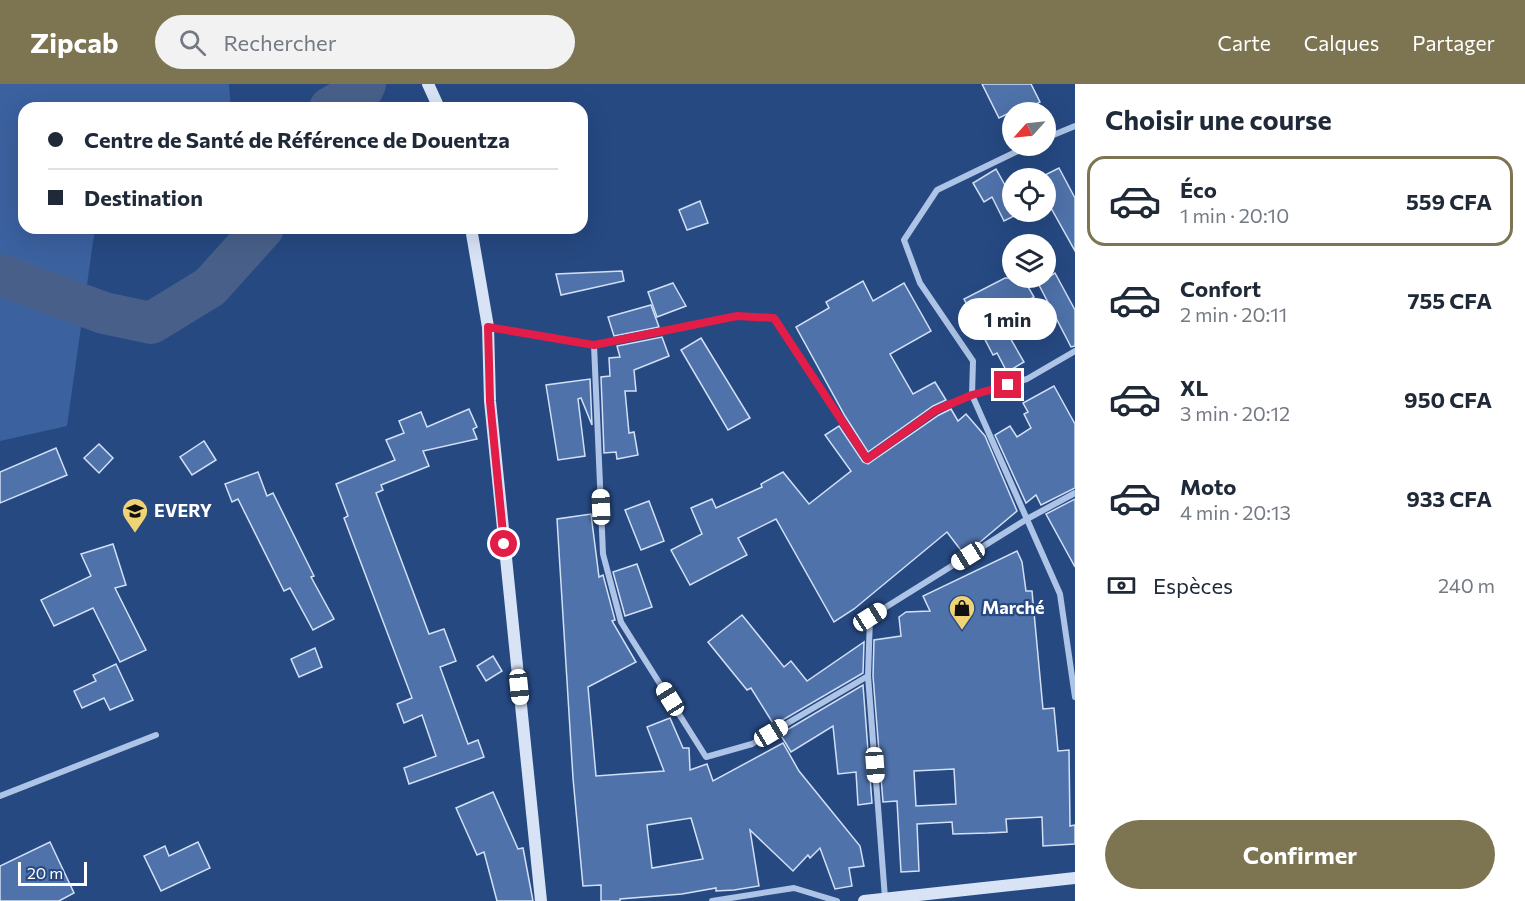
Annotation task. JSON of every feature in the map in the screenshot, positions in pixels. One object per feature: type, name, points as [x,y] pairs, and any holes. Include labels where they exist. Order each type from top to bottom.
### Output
[{"type":"street","points":[[428,84],[436,102]]},
{"type":"street","points":[[1056,134],[1075,126]]},
{"type":"street","points":[[1007,156],[937,190],[904,240],[920,282],[973,361],[972,395],[1060,594],[1075,697]]},
{"type":"street","points":[[472,234],[488,327],[490,401],[541,901]]},
{"type":"street","points":[[488,327],[594,345],[737,316],[774,318],[867,459],[936,410],[972,395],[1026,379],[1075,351]]},
{"type":"street","points":[[594,345],[603,554],[621,622],[706,757],[752,744],[868,676]]},
{"type":"street","points":[[885,898],[868,676],[870,617],[1027,519],[1075,493]]},
{"type":"street","points":[[0,796],[156,735]]},
{"type":"street","points":[[864,901],[1075,878]]},
{"type":"street","points":[[712,901],[794,888],[837,901]]},
{"type":"shaded area","points":[[0,84],[229,84],[230,102],[18,102],[18,234],[94,234],[67,426],[0,441]]},
{"type":"building","points":[[982,84],[1031,84],[1040,102],[1002,102],[1002,117],[999,118]]},
{"type":"building","points":[[1059,168],[1075,198],[1075,251],[1056,217],[1056,170]]},
{"type":"building","points":[[996,169],[1002,180],[1002,217],[992,197],[984,202],[973,183]]},
{"type":"building","points":[[700,201],[708,223],[687,230],[679,210]]},
{"type":"building","points":[[622,271],[624,281],[561,295],[556,274]]},
{"type":"building","points":[[1056,275],[1075,310],[1075,346],[1071,347],[1041,288],[1056,288]]},
{"type":"building","points":[[1002,280],[1002,288],[1029,288],[1034,297],[998,317],[1024,362],[1007,372],[997,353],[993,355],[964,299]]},
{"type":"building","points":[[863,281],[873,301],[904,283],[931,331],[890,354],[913,394],[935,382],[946,400],[933,406],[868,452],[845,416],[796,327],[829,308],[826,302]]},
{"type":"building","points":[[673,283],[686,306],[657,317],[648,292]]},
{"type":"building","points":[[651,305],[659,327],[614,336],[608,317]]},
{"type":"building","points":[[662,337],[669,356],[634,370],[636,391],[625,391],[629,433],[634,432],[638,455],[617,459],[616,452],[604,453],[601,377],[610,376],[609,358],[620,357],[617,346]]},
{"type":"building","points":[[701,338],[750,418],[728,430],[681,350]]},
{"type":"building","points":[[590,379],[592,425],[581,398],[578,399],[585,456],[558,460],[546,385]]},
{"type":"building","points":[[1054,386],[1075,424],[1075,488],[1041,505],[1036,495],[1026,503],[995,435],[1010,426],[1017,437],[1031,428],[1024,414],[1028,412],[1023,403]]},
{"type":"building","points":[[469,409],[477,427],[473,429],[477,439],[423,451],[429,466],[381,485],[383,490],[376,493],[429,634],[444,629],[456,661],[440,667],[468,744],[478,740],[484,757],[409,784],[404,768],[436,756],[422,715],[404,723],[397,704],[412,698],[344,518],[348,516],[336,484],[395,460],[386,440],[404,433],[399,421],[421,412],[427,427]]},
{"type":"building","points":[[951,409],[958,421],[966,414],[985,436],[1017,511],[979,543],[963,553],[947,532],[854,609],[834,622],[776,519],[738,538],[747,555],[690,585],[671,550],[702,534],[691,508],[712,499],[716,508],[762,487],[761,484],[783,472],[809,504],[851,471],[825,435],[839,426],[863,462],[868,464]]},
{"type":"building","points":[[204,441],[216,460],[192,475],[180,457]]},
{"type":"building","points":[[99,444],[113,458],[99,473],[84,458]]},
{"type":"building","points":[[56,448],[67,475],[0,503],[0,472]]},
{"type":"building","points":[[258,472],[267,496],[273,493],[314,576],[311,577],[334,619],[313,630],[290,588],[284,591],[238,499],[232,502],[225,484]]},
{"type":"building","points":[[1075,499],[1075,567],[1046,514]]},
{"type":"building","points":[[649,501],[664,541],[641,550],[625,510]]},
{"type":"building","points":[[591,514],[599,577],[603,575],[615,620],[612,621],[636,662],[588,687],[596,776],[664,771],[647,727],[670,718],[683,748],[689,748],[690,770],[707,764],[713,781],[783,743],[799,771],[860,846],[864,866],[849,868],[852,886],[835,889],[820,848],[810,858],[808,855],[793,871],[750,830],[759,886],[716,891],[716,888],[682,894],[601,901],[601,885],[583,886],[573,778],[557,519]],"holes":[[[691,818],[703,859],[652,868],[647,825]]]},
{"type":"building","points":[[113,544],[126,585],[115,588],[146,650],[120,662],[93,608],[54,626],[41,600],[91,576],[81,554]]},
{"type":"building","points":[[1017,551],[1022,562],[1026,591],[1032,591],[1043,709],[1054,708],[1058,751],[1069,750],[1070,826],[1075,825],[1075,844],[1043,846],[1042,817],[1006,819],[1007,832],[953,834],[952,822],[917,824],[919,871],[901,872],[897,801],[883,802],[873,676],[874,640],[901,636],[899,617],[906,612],[930,611],[923,596]],"holes":[[[954,769],[956,804],[916,806],[914,771]]]},
{"type":"building","points":[[637,564],[652,607],[625,616],[613,572]]},
{"type":"building","points":[[742,615],[784,667],[791,661],[807,681],[864,642],[863,673],[774,725],[751,688],[747,690],[708,642]]},
{"type":"building","points":[[315,648],[322,667],[299,677],[291,659]]},
{"type":"building","points":[[493,656],[502,671],[486,681],[477,666]]},
{"type":"building","points":[[116,664],[133,700],[110,710],[104,698],[82,708],[74,691],[96,681],[93,675]]},
{"type":"building","points":[[863,685],[872,803],[858,805],[856,772],[838,774],[833,726],[791,752],[780,734]]},
{"type":"building","points":[[493,792],[518,849],[523,848],[533,901],[497,901],[484,852],[477,855],[456,808]]},
{"type":"building","points":[[50,842],[74,893],[59,901],[0,901],[0,866]]},
{"type":"building","points":[[198,842],[210,868],[161,891],[144,856],[165,846],[169,856]]},
{"type":"waterway","points":[[341,102],[362,90],[365,84]]},
{"type":"waterway","points":[[0,275],[104,313],[151,323],[210,287],[258,234]]},
{"type":"place","name":"EVERY","points":[[135,534]]},
{"type":"place","name":"Marché","points":[[962,631]]},
{"type":"route","points":[[504,544],[490,401],[488,327],[594,345],[737,316],[774,318],[867,459],[936,410],[972,395],[1008,385]]}]
